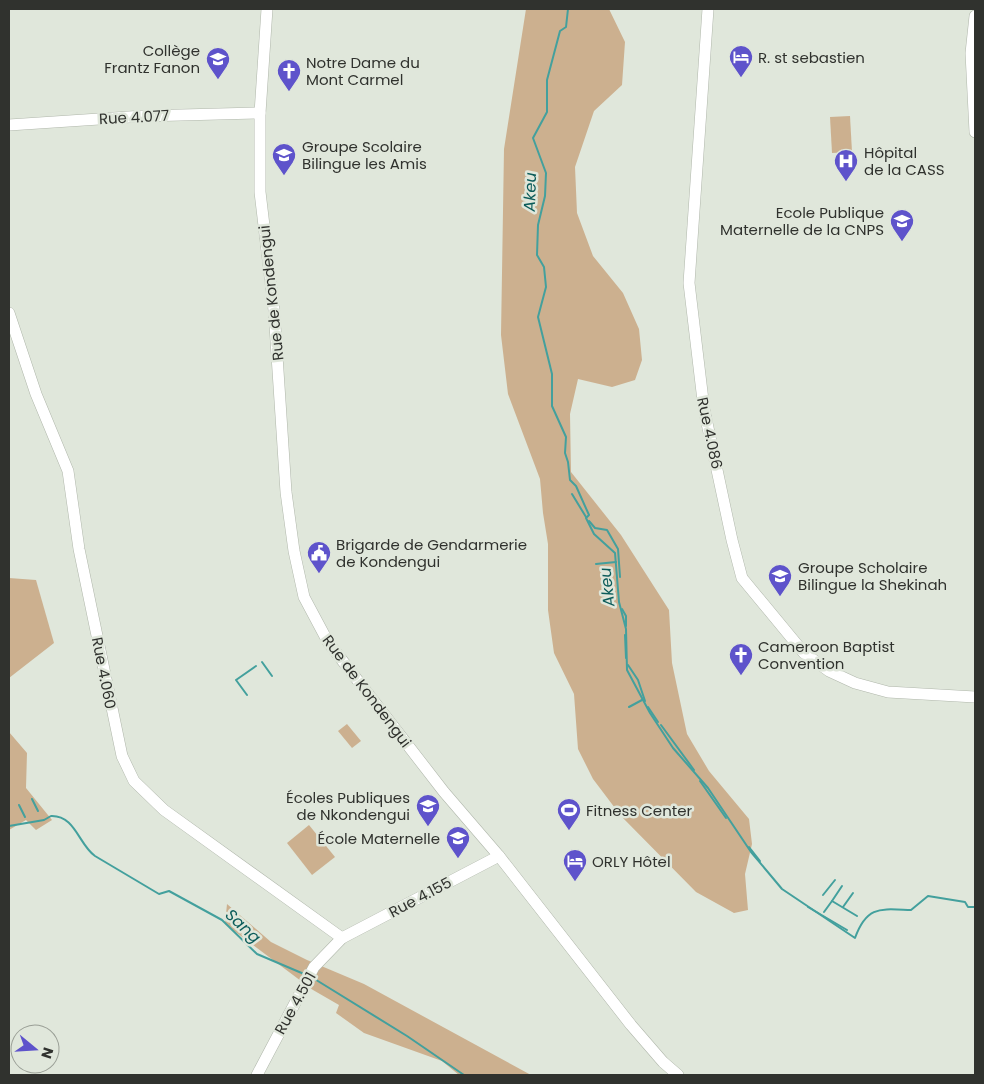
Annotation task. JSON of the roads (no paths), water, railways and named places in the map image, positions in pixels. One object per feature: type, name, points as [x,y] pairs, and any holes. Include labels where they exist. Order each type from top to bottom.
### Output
[{"type":"street","name":"Rue de Kondengui","points":[[267,9],[260,113],[260,192],[275,320],[286,492],[304,597],[328,642],[444,792],[499,856],[631,1025],[663,1062],[678,1075]]},
{"type":"street","name":"Rue 4.086","points":[[708,9],[689,283],[704,409],[742,578],[804,653],[828,671],[855,683],[888,692],[975,697]]},
{"type":"street","points":[[975,16],[970,53],[975,132]]},
{"type":"street","name":"Rue 4.077","points":[[9,125],[144,116],[260,113]]},
{"type":"street","name":"Rue 4.060","points":[[9,313],[36,394],[68,471],[79,549],[107,691],[120,747],[129,774],[142,790],[164,810],[342,938]]},
{"type":"street","name":"Rue 4.155","points":[[342,938],[499,856]]},
{"type":"street","name":"Rue 4.501","points":[[257,1075],[314,967],[342,938]]},
{"type":"waterway","name":"Akeu","points":[[568,9],[566,27],[560,31],[547,80],[547,112],[533,138],[546,173],[545,196],[538,225],[537,255],[544,267],[546,287],[538,317],[552,374],[552,406],[566,437],[565,453],[570,480],[576,486],[589,515],[586,518],[594,534],[615,553],[619,602],[626,629],[627,670],[650,713],[673,748],[708,788],[751,852],[782,889],[855,938],[860,927],[870,914],[876,911],[891,909],[911,910],[928,896],[965,902],[968,907],[975,907]]},
{"type":"waterway","points":[[572,494],[586,517]]},
{"type":"waterway","points":[[589,521],[595,528],[607,530],[618,549],[620,577]]},
{"type":"waterway","points":[[596,564],[616,562]]},
{"type":"waterway","name":"Akeu","points":[[622,609],[626,616],[626,626]]},
{"type":"waterway","name":"Akeu","points":[[625,635],[626,658]]},
{"type":"waterway","points":[[262,662],[272,676]]},
{"type":"waterway","points":[[628,665],[638,680],[645,701]]},
{"type":"waterway","points":[[247,695],[236,680],[256,666]]},
{"type":"waterway","points":[[629,707],[642,700]]},
{"type":"waterway","name":"Akeu","points":[[648,707],[658,722]]},
{"type":"waterway","name":"Akeu","points":[[661,725],[694,770]]},
{"type":"waterway","name":"Akeu","points":[[700,781],[726,818]]},
{"type":"waterway","points":[[32,799],[38,811]]},
{"type":"waterway","points":[[19,805],[25,817]]},
{"type":"waterway","name":"Sang","points":[[9,826],[44,820],[51,816],[66,820],[95,856],[159,894],[169,891],[222,920],[257,954],[304,974]]},
{"type":"waterway","name":"Akeu","points":[[749,847],[760,861]]},
{"type":"waterway","points":[[823,895],[835,880]]},
{"type":"waterway","points":[[842,886],[832,901],[857,916]]},
{"type":"waterway","points":[[843,907],[853,893]]},
{"type":"waterway","points":[[824,912],[832,901]]},
{"type":"waterway","name":"Akeu","points":[[808,907],[847,930]]},
{"type":"waterway","name":"Sang","points":[[313,978],[407,1036],[464,1075]]},
{"type":"place","name":"R. st sebastien","points":[[741,78]]},
{"type":"place","name":"Collège Frantz Fanon","points":[[218,80]]},
{"type":"place","name":"Notre Dame du Mont Carmel","points":[[289,92]]},
{"type":"place","name":"Groupe Scolaire Bilingue les Amis","points":[[284,176]]},
{"type":"place","name":"Hôpital de la CASS","points":[[846,182]]},
{"type":"place","name":"Ecole Publique Maternelle de la CNPS","points":[[902,242]]},
{"type":"place","name":"Brigarde de Gendarmerie de Kondengui","points":[[319,574]]},
{"type":"place","name":"Groupe Scholaire Bilingue la Shekinah","points":[[780,597]]},
{"type":"place","name":"Cameroon Baptist Convention","points":[[741,676]]},
{"type":"place","name":"Écoles Publiques de Nkondengui","points":[[428,827]]},
{"type":"place","name":"Fitness Center","points":[[569,831]]},
{"type":"place","name":"École Maternelle","points":[[458,859]]},
{"type":"place","name":"ORLY Hôtel","points":[[575,882]]}]
